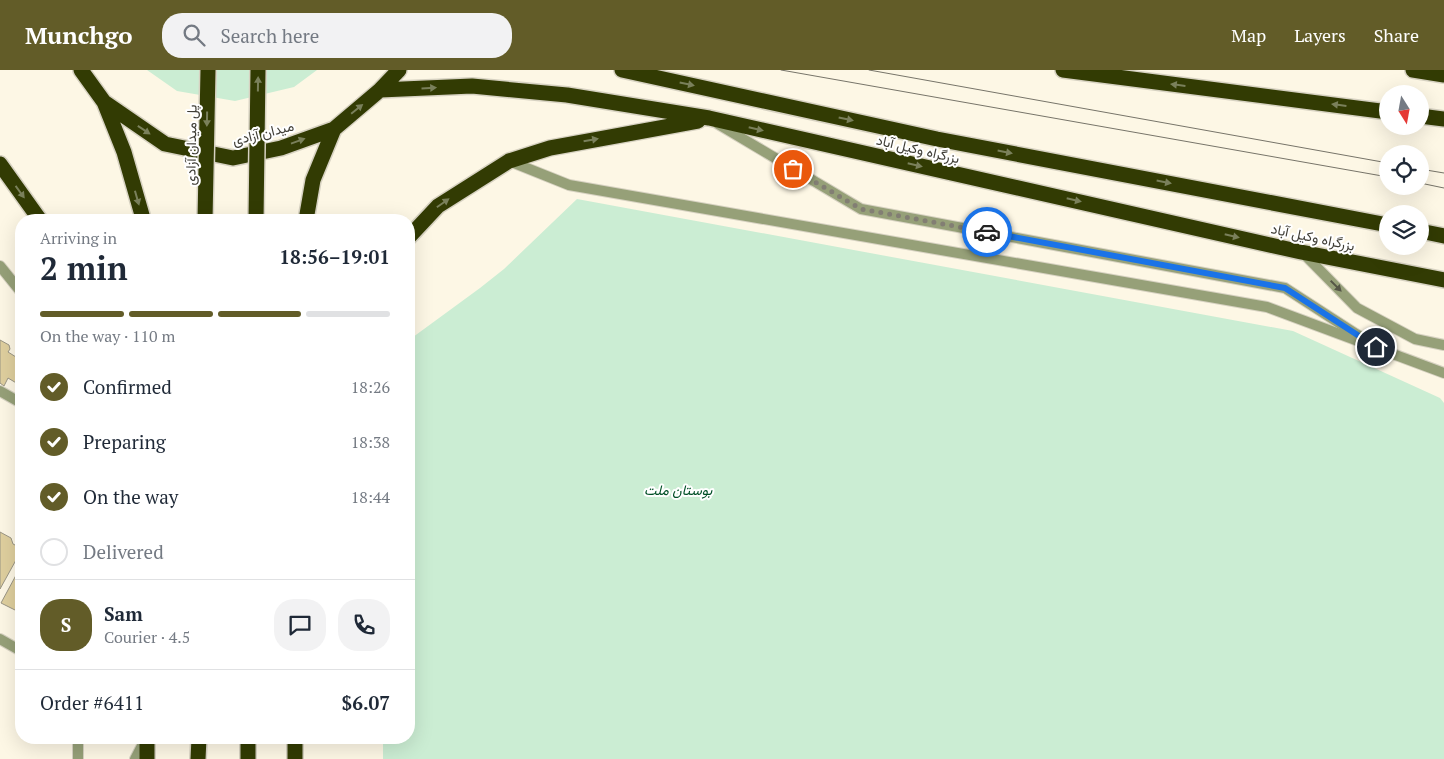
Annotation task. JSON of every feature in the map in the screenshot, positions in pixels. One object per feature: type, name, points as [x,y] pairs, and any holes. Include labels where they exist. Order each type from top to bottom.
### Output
[{"type":"highway","name":"میدان آزادی","points":[[81,70],[104,102],[165,144],[233,158],[280,148],[334,128],[380,90],[399,70]]},
{"type":"highway","name":"پل میدان آزادی","points":[[206,214],[208,70]]},
{"type":"highway","points":[[256,214],[258,70]]},
{"type":"highway","name":"بزرگراه وکیل آباد","points":[[622,70],[937,139],[1379,223]]},
{"type":"highway","points":[[1063,70],[1379,111]]},
{"type":"highway","points":[[1413,70],[1444,76]]},
{"type":"highway","name":"بزرگراه وکیل آباد","points":[[380,90],[472,86],[567,96],[709,118],[1301,252],[1444,280]]},
{"type":"highway","points":[[104,102],[124,152],[140,214]]},
{"type":"highway","points":[[1429,117],[1444,119]]},
{"type":"highway","points":[[415,231],[438,206],[509,161],[550,148],[709,118]]},
{"type":"highway","points":[[307,214],[313,180],[334,128]]},
{"type":"highway","points":[[0,164],[36,214]]},
{"type":"highway","points":[[1429,233],[1444,236]]},
{"type":"highway","points":[[147,744],[147,759]]},
{"type":"highway","points":[[198,744],[198,759]]},
{"type":"highway","points":[[248,744],[248,759]]},
{"type":"highway","points":[[295,744],[295,759]]},
{"type":"street","points":[[709,118],[861,209],[1285,288],[1376,347],[1444,374]]},
{"type":"street","points":[[509,161],[569,185],[1267,307],[1444,374]]},
{"type":"street","points":[[1301,252],[1358,308],[1415,339],[1444,345]]},
{"type":"street","points":[[0,266],[15,285]]},
{"type":"street","points":[[0,391],[15,400]]},
{"type":"street","points":[[0,639],[15,648]]},
{"type":"street","points":[[78,744],[78,759]]},
{"type":"street","points":[[135,759],[144,744]]},
{"type":"green space","points":[[147,70],[317,70],[294,87],[235,101],[177,91]]},
{"type":"green space","name":"بوستان ملت","points":[[577,199],[1293,331],[1440,398],[1444,403],[1444,759],[383,759],[383,744],[415,744],[415,336],[504,269]]},
{"type":"building","points":[[0,340],[9,345],[10,349],[8,352],[15,356],[15,382],[8,378],[4,386],[0,383]]},
{"type":"building","points":[[0,532],[11,538],[15,545],[15,562],[0,589]]},
{"type":"building","points":[[15,577],[15,610],[1,603]]},
{"type":"tram line","points":[[781,70],[1379,175]]},
{"type":"tram line","points":[[869,70],[1379,161]]},
{"type":"tram line","points":[[1429,170],[1444,173]]},
{"type":"tram line","points":[[1429,185],[1444,188]]},
{"type":"way so far","points":[[793,169],[861,209],[987,232]]},
{"type":"route","points":[[987,232],[1285,288],[1376,347]]}]
